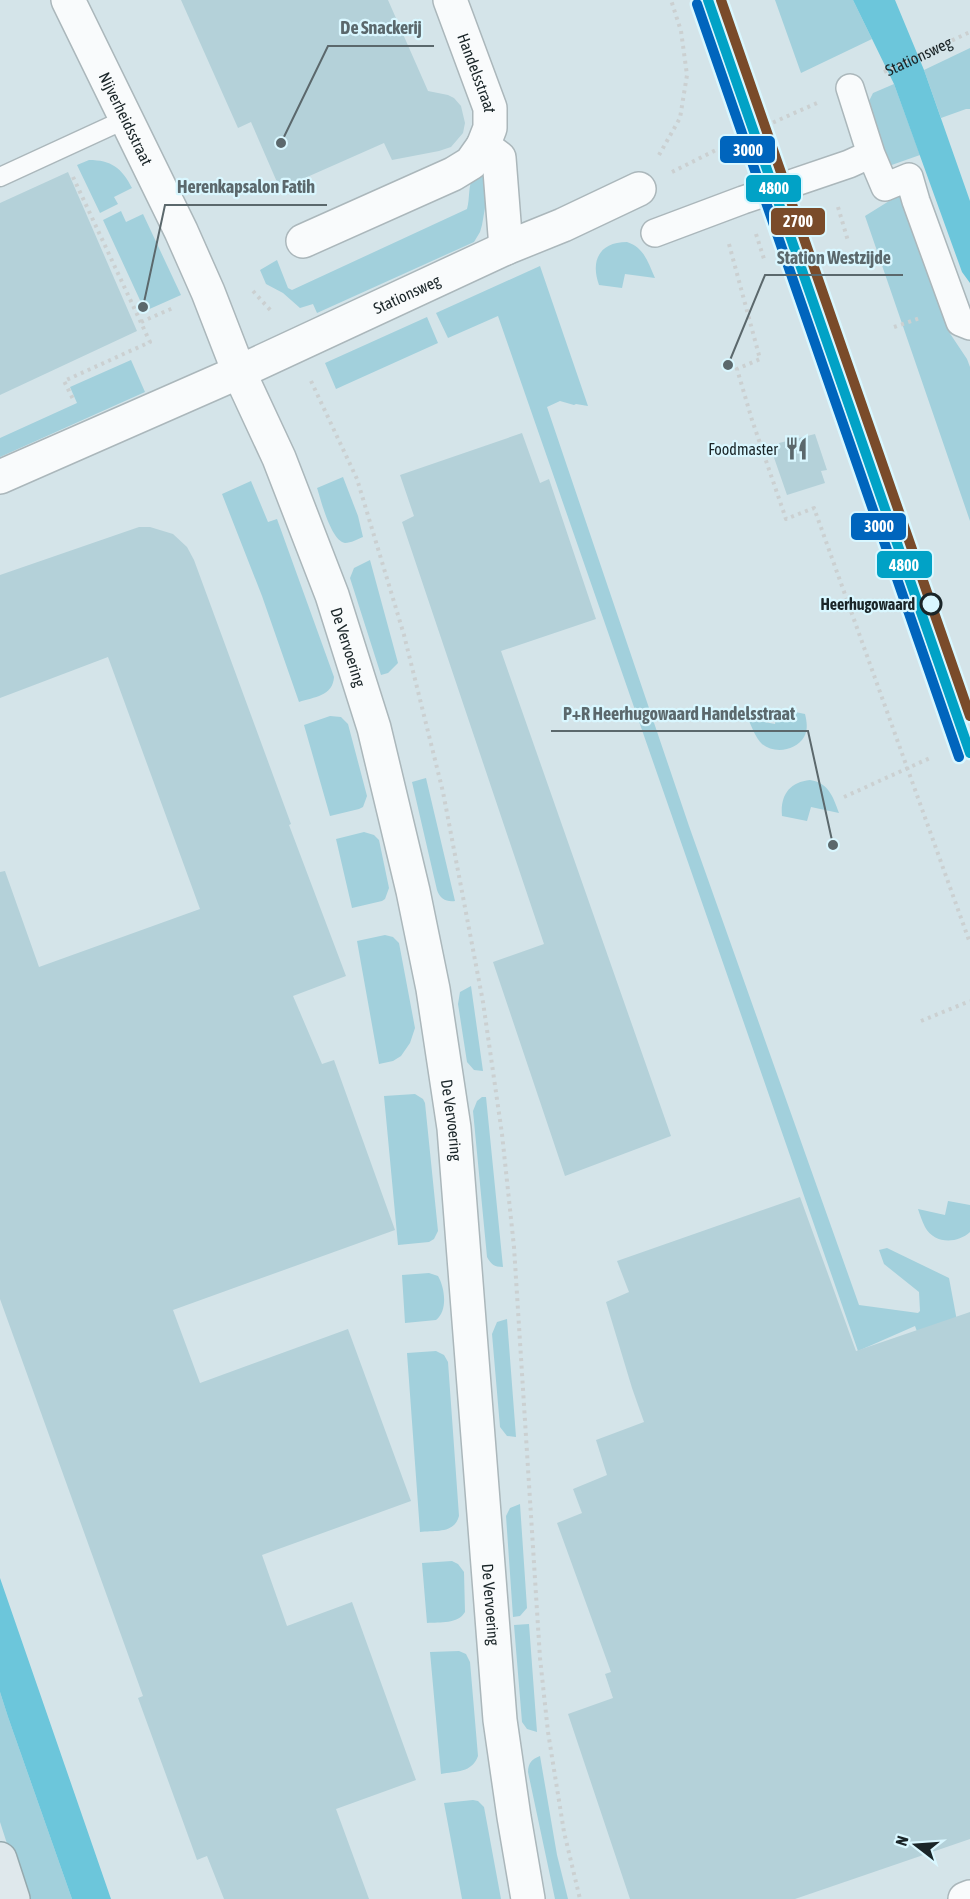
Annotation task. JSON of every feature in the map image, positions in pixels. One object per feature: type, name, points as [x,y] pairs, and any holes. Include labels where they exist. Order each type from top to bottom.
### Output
[{"type":"main road","points":[[0,1859],[14,1899]]},
{"type":"street","name":"Nijverheidsstraat","points":[[68,0],[181,231],[239,372]]},
{"type":"street","name":"Handelsstraat","points":[[450,0],[490,108],[490,128],[483,146]]},
{"type":"street","points":[[850,88],[871,154],[885,187],[909,177],[960,322],[970,326]]},
{"type":"street","points":[[303,241],[453,174],[471,163],[483,146],[499,158],[506,248]]},
{"type":"street","points":[[655,233],[849,164],[871,154]]},
{"type":"street","name":"Stationsweg","points":[[0,477],[239,372],[639,189]]},
{"type":"street","name":"De Vervoering","points":[[239,372],[279,458],[332,594],[371,717],[413,891],[433,988],[454,1128],[500,1720],[528,1899]]},
{"type":"street","points":[[965,1899],[970,1897]]},
{"type":"lane","points":[[0,177],[126,119]]},
{"type":"path","points":[[639,189],[680,118],[687,75],[681,31],[671,0]]},
{"type":"path","name":"Stationsweg","points":[[874,76],[970,32]]},
{"type":"path","points":[[639,189],[754,131],[812,106]]},
{"type":"path","points":[[60,149],[150,342],[64,381],[74,401]]},
{"type":"path","points":[[719,209],[760,359],[737,369],[752,420],[786,519],[814,508],[970,943]]},
{"type":"path","points":[[844,797],[930,758]]},
{"type":"path","points":[[921,1021],[970,1000]]},
{"type":"shaded area","points":[[775,0],[853,0],[872,39],[801,73]]},
{"type":"shaded area","points":[[970,48],[970,109],[941,118],[924,70]]},
{"type":"shaded area","points":[[894,84],[920,155],[886,167],[866,107],[873,93]]},
{"type":"shaded area","points":[[89,160],[104,162],[120,170],[132,188],[114,197],[118,204],[100,213],[77,165]]},
{"type":"shaded area","points":[[484,176],[489,185],[482,225],[474,242],[317,313],[313,304],[300,308],[283,293],[266,284],[260,270],[277,260],[288,288],[292,290],[467,209],[473,177]]},
{"type":"shaded area","points":[[902,193],[949,332],[970,367],[970,521],[865,216]]},
{"type":"shaded area","points":[[121,211],[126,222],[143,214],[181,295],[145,311],[103,220]]},
{"type":"shaded area","points":[[627,242],[642,252],[655,278],[625,274],[622,288],[599,285],[596,268],[600,254],[610,245]]},
{"type":"shaded area","points":[[540,266],[588,406],[560,401],[547,407],[689,826],[859,1305],[918,1313],[920,1311],[919,1292],[884,1264],[879,1250],[887,1248],[949,1278],[960,1337],[923,1348],[915,1326],[858,1351],[498,316],[448,338],[436,313]]},
{"type":"shaded area","points":[[427,317],[438,343],[336,389],[325,363]]},
{"type":"shaded area","points":[[131,360],[145,392],[0,457],[0,438],[77,403],[70,387]]},
{"type":"shaded area","points":[[343,477],[358,516],[363,537],[345,543],[340,541],[331,528],[317,488]]},
{"type":"shaded area","points":[[251,481],[268,522],[277,519],[334,677],[333,683],[326,692],[299,702],[262,596],[222,494]]},
{"type":"shaded area","points":[[370,560],[398,663],[388,673],[381,675],[350,578],[354,568]]},
{"type":"shaded area","points":[[780,709],[805,714],[807,726],[800,742],[784,750],[772,749],[762,744],[748,719],[775,724]]},
{"type":"shaded area","points":[[330,716],[341,717],[348,724],[367,796],[363,807],[330,816],[304,725]]},
{"type":"shaded area","points":[[426,778],[455,901],[444,899],[437,890],[412,782]]},
{"type":"shaded area","points":[[810,780],[826,788],[839,813],[811,807],[807,821],[782,816],[784,796],[787,791],[796,784]]},
{"type":"shaded area","points":[[364,832],[374,835],[379,840],[389,888],[382,901],[352,908],[336,839]]},
{"type":"shaded area","points":[[385,935],[393,937],[399,943],[415,1028],[410,1043],[401,1056],[393,1061],[379,1064],[357,941]]},
{"type":"shaded area","points":[[471,986],[483,1071],[474,1070],[467,1062],[458,1004],[460,992]]},
{"type":"shaded area","points":[[415,1094],[425,1103],[438,1231],[434,1239],[429,1242],[398,1245],[384,1096]]},
{"type":"shaded area","points":[[486,1097],[503,1267],[493,1265],[487,1257],[473,1111],[477,1101]]},
{"type":"shaded area","points":[[948,1201],[970,1205],[970,1232],[959,1239],[946,1240],[934,1237],[924,1225],[918,1209],[945,1215]]},
{"type":"shaded area","points":[[429,1273],[438,1276],[444,1293],[444,1305],[440,1316],[436,1320],[405,1323],[402,1275]]},
{"type":"shaded area","points":[[507,1319],[516,1437],[507,1436],[500,1427],[492,1334],[497,1322]]},
{"type":"shaded area","points":[[436,1351],[444,1355],[448,1362],[459,1516],[457,1522],[449,1528],[420,1532],[407,1353]]},
{"type":"shaded area","points":[[520,1504],[527,1608],[520,1616],[513,1617],[506,1516],[510,1508]]},
{"type":"shaded area","points":[[452,1561],[458,1564],[464,1572],[465,1612],[458,1619],[427,1623],[422,1563]]},
{"type":"shaded area","points":[[529,1624],[537,1732],[527,1729],[522,1722],[514,1625]]},
{"type":"shaded area","points":[[459,1651],[466,1654],[470,1662],[478,1756],[468,1768],[441,1774],[430,1652]]},
{"type":"shaded area","points":[[0,1692],[72,1899],[25,1899],[0,1822]]},
{"type":"shaded area","points":[[540,1756],[557,1855],[568,1899],[555,1899],[528,1772],[531,1762]]},
{"type":"shaded area","points":[[478,1801],[484,1807],[501,1899],[462,1899],[444,1803]]},
{"type":"water","points":[[853,0],[895,0],[924,70],[970,201],[970,283],[962,272],[894,84]]},
{"type":"water","points":[[0,1578],[111,1899],[72,1899],[8,1717],[0,1692]]},
{"type":"building","points":[[181,0],[388,0],[428,91],[448,95],[461,106],[465,123],[463,133],[451,147],[392,160],[384,143],[280,189],[251,122],[238,128]]},
{"type":"building","points":[[68,172],[137,331],[0,395],[0,203]]},
{"type":"building","points":[[522,433],[540,483],[549,479],[596,619],[501,651],[671,1136],[565,1176],[493,962],[544,944],[402,522],[414,516],[400,475]]},
{"type":"building","name":"Foodmaster","points":[[815,434],[827,470],[821,471],[825,483],[787,495],[771,449],[780,446],[779,443]]},
{"type":"building","points":[[139,527],[150,527],[173,534],[187,547],[194,560],[291,824],[289,825],[346,976],[293,996],[322,1064],[334,1060],[395,1230],[173,1310],[200,1383],[348,1329],[411,1501],[262,1555],[287,1626],[352,1602],[416,1780],[336,1809],[369,1899],[224,1899],[207,1856],[197,1860],[138,1698],[143,1696],[0,1299],[0,872],[5,871],[39,967],[200,909],[108,657],[0,698],[0,575]]},
{"type":"building","points":[[800,1197],[856,1351],[970,1312],[970,1839],[795,1899],[630,1899],[568,1714],[613,1698],[605,1674],[611,1672],[557,1523],[582,1513],[573,1489],[607,1475],[596,1440],[644,1422],[606,1302],[629,1292],[617,1261]]},
{"type":"transit line","name":"4800","points":[[708,0],[970,753]]},
{"type":"transit line","name":"2700","points":[[721,0],[970,716]]},
{"type":"transit line","name":"3000","points":[[697,4],[959,757]]},
{"type":"place","name":"De Snackerij","points":[[281,143]]},
{"type":"place","name":"Herenkapsalon Fatih","points":[[143,307]]},
{"type":"place","name":"Station Westzijde","points":[[728,365]]},
{"type":"place","name":"Foodmaster","points":[[796,449]]},
{"type":"place","name":"Heerhugowaard","points":[[931,604]]},
{"type":"place","name":"P+R Heerhugowaard Handelsstraat","points":[[833,845]]}]
